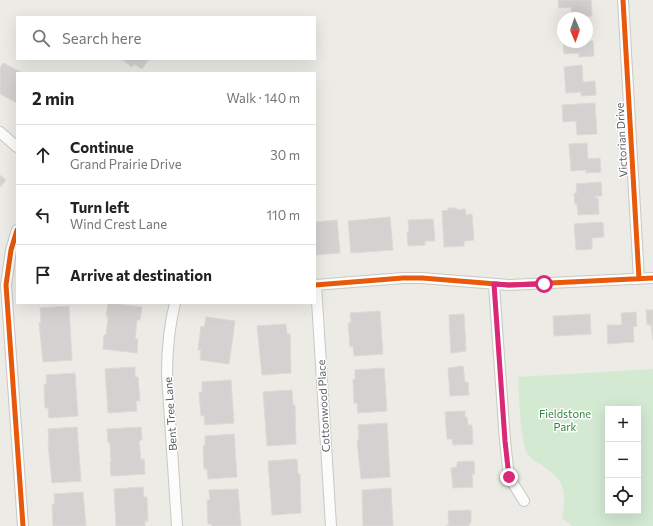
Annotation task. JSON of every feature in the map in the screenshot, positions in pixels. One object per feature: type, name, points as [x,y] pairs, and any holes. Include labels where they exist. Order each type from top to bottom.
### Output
[{"type":"street","name":"Victorian Drive","points":[[623,0],[639,279]]},
{"type":"street","points":[[0,132],[16,146]]},
{"type":"street","points":[[16,233],[11,250],[8,270],[7,298],[23,526]]},
{"type":"street","points":[[316,285],[409,278],[524,285],[653,278]]},
{"type":"street","points":[[494,284],[509,477],[524,501]]},
{"type":"street","name":"Cottonwood Place","points":[[316,285],[331,526]]},
{"type":"street","name":"Bent Tree Lane","points":[[175,304],[167,349],[167,374],[178,526]]},
{"type":"green space","name":"Fieldstone Park","points":[[653,369],[653,526],[573,526],[562,518],[564,494],[561,483],[557,477],[528,455],[523,440],[520,418],[518,377]]},
{"type":"building","points":[[558,0],[591,0],[592,12],[572,12],[571,7],[559,8]]},
{"type":"building","points":[[593,41],[594,56],[579,57],[579,53],[564,54],[564,48],[593,48]]},
{"type":"building","points":[[122,60],[148,60],[142,69],[134,64],[132,67]]},
{"type":"building","points":[[3,63],[21,72],[16,72],[16,102],[0,94],[0,68]]},
{"type":"building","points":[[582,65],[583,82],[595,81],[596,95],[581,96],[581,92],[566,93],[564,67]]},
{"type":"building","points":[[595,103],[597,134],[577,135],[576,121],[563,122],[562,105]]},
{"type":"building","points":[[587,143],[588,159],[600,158],[601,172],[586,173],[586,170],[571,171],[569,144]]},
{"type":"building","points":[[0,175],[6,180],[0,187]]},
{"type":"building","points":[[601,182],[602,196],[595,196],[595,198],[598,198],[599,214],[578,215],[574,193],[577,193],[576,184]]},
{"type":"building","points":[[448,208],[457,208],[457,210],[465,209],[466,215],[472,214],[474,240],[464,241],[464,246],[444,247],[442,211],[449,210]]},
{"type":"building","points":[[390,217],[393,250],[351,253],[348,221]]},
{"type":"building","points":[[433,219],[435,241],[425,241],[425,245],[408,246],[408,220]]},
{"type":"building","points":[[337,220],[340,253],[316,255],[316,222]]},
{"type":"building","points":[[603,222],[604,237],[592,238],[592,249],[576,250],[574,224]]},
{"type":"building","points":[[108,304],[142,307],[140,320],[137,320],[135,339],[138,339],[137,353],[103,349],[108,317],[106,316]]},
{"type":"building","points":[[69,306],[72,360],[43,362],[39,323],[41,323],[40,308]]},
{"type":"building","points":[[646,310],[653,310],[653,340],[651,325],[647,325]]},
{"type":"building","points":[[380,311],[383,354],[354,356],[353,346],[350,347],[348,323],[351,323],[350,313]]},
{"type":"building","points":[[636,312],[637,326],[633,327],[634,342],[608,344],[607,325],[622,325],[621,313]]},
{"type":"building","points":[[464,314],[466,351],[451,353],[449,315]]},
{"type":"building","points":[[590,314],[591,334],[554,336],[553,316]]},
{"type":"building","points":[[206,317],[235,321],[229,364],[200,360],[201,350],[198,350],[201,326],[204,327]]},
{"type":"building","points":[[286,324],[287,334],[290,334],[291,373],[262,375],[257,326]]},
{"type":"building","points":[[463,366],[465,382],[468,382],[469,395],[450,396],[448,368]]},
{"type":"building","points":[[135,367],[135,377],[138,377],[140,401],[136,401],[137,411],[108,413],[105,369]]},
{"type":"building","points":[[384,368],[387,411],[358,413],[357,403],[354,403],[353,380],[355,379],[355,370]]},
{"type":"building","points":[[75,373],[78,416],[49,418],[48,408],[45,408],[44,384],[47,384],[46,375]]},
{"type":"building","points":[[231,380],[234,423],[205,425],[204,415],[201,416],[199,392],[202,392],[202,382]]},
{"type":"building","points":[[292,390],[293,405],[295,405],[296,444],[267,446],[263,392]]},
{"type":"building","points":[[465,411],[465,417],[467,417],[468,425],[472,425],[473,444],[453,445],[452,439],[447,439],[445,412]]},
{"type":"building","points":[[387,423],[390,477],[361,479],[357,440],[359,440],[358,425]]},
{"type":"building","points":[[77,427],[81,481],[52,483],[48,429]]},
{"type":"building","points":[[141,427],[142,440],[139,441],[141,460],[144,459],[145,474],[111,476],[110,443],[108,443],[107,429]]},
{"type":"building","points":[[234,434],[237,477],[208,479],[207,469],[204,469],[203,446],[205,445],[205,436]]},
{"type":"building","points":[[297,459],[298,474],[300,474],[301,513],[272,515],[268,461]]},
{"type":"building","points":[[474,461],[475,474],[472,474],[473,487],[453,488],[451,468],[457,467],[457,462]]},
{"type":"building","points":[[143,487],[144,497],[147,497],[148,521],[145,521],[145,526],[116,526],[114,489]]},
{"type":"building","points":[[391,488],[393,526],[363,526],[362,490]]},
{"type":"building","points":[[238,489],[241,526],[212,526],[211,524],[208,524],[207,500],[210,500],[209,490]]},
{"type":"building","points":[[83,492],[86,526],[53,526],[52,504],[55,504],[54,494]]},
{"type":"building","points":[[471,510],[471,523],[469,523],[469,526],[446,526],[449,525],[448,511]]},
{"type":"cycle path","points":[[623,0],[639,279]]},
{"type":"cycle path","points":[[16,233],[11,250],[6,285],[23,526]]},
{"type":"cycle path","points":[[316,285],[403,278],[422,278],[509,285],[653,278]]},
{"type":"route","points":[[509,477],[494,284],[544,284]]}]
